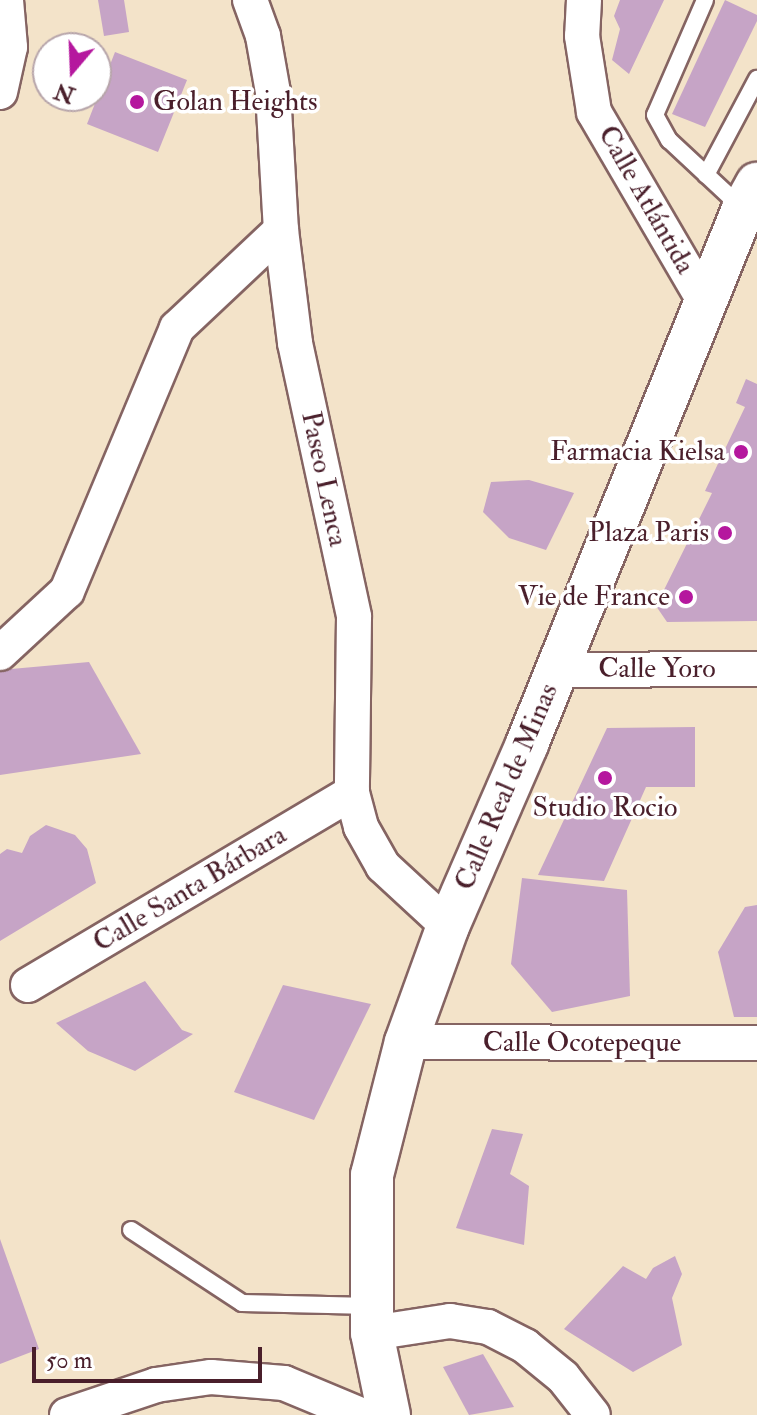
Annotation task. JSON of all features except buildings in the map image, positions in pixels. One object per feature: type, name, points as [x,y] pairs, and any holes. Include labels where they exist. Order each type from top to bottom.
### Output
[{"type":"street","points":[[0,92],[10,47],[6,0]]},
{"type":"street","name":"Paseo Lenca","points":[[250,0],[263,36],[273,92],[281,230],[295,343],[354,617],[352,793],[361,827],[383,866],[448,926]]},
{"type":"street","name":"Calle Atlántida","points":[[584,0],[582,36],[594,112],[705,302]]},
{"type":"street","name":"Calle Real de Minas","points":[[389,1415],[372,1319],[372,1175],[406,1042],[448,926],[557,670],[750,197]]},
{"type":"street","points":[[0,653],[67,591],[177,328],[281,230]]},
{"type":"street","name":"Calle Yoro","points":[[557,670],[757,669]]},
{"type":"street","name":"Calle Santa Bárbara","points":[[28,985],[352,793]]},
{"type":"street","name":"Calle Ocotepeque","points":[[406,1042],[757,1043]]},
{"type":"street","points":[[372,1319],[450,1321],[488,1327],[525,1346],[563,1377],[593,1415]]},
{"type":"street","points":[[67,1415],[156,1385],[211,1377],[284,1383],[361,1415]]},
{"type":"lane","points":[[705,0],[655,115],[669,140],[706,175],[750,197]]},
{"type":"lane","points":[[706,175],[757,79]]},
{"type":"lane","points":[[131,1230],[242,1303],[372,1319]]},
{"type":"place","name":"Golan Heights","points":[[137,102]]},
{"type":"place","name":"Farmacia Kielsa","points":[[741,452]]},
{"type":"place","name":"Plaza Paris","points":[[725,533]]},
{"type":"place","name":"Vie de France","points":[[686,597]]},
{"type":"place","name":"Studio Rocio","points":[[605,778]]}]
